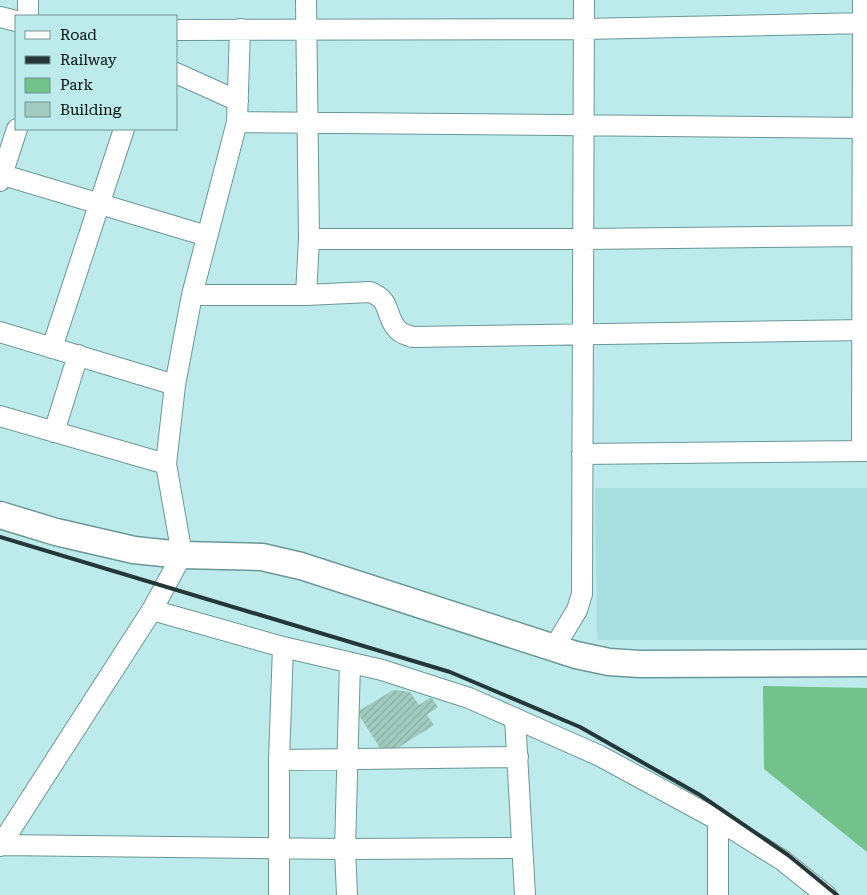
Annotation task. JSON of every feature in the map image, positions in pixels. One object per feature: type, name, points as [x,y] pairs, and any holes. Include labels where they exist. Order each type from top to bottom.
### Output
[{"type":"main road","points":[[0,516],[94,542],[134,550],[182,555],[262,557],[301,566],[554,648],[609,662],[640,664],[867,663]]},
{"type":"street","points":[[28,0],[28,15]]},
{"type":"street","points":[[306,0],[309,239],[306,295]]},
{"type":"street","points":[[554,648],[577,610],[582,594],[584,0]]},
{"type":"street","points":[[582,454],[864,451],[865,24],[863,0]]},
{"type":"street","points":[[0,17],[15,21]]},
{"type":"street","points":[[178,30],[584,29],[865,24]]},
{"type":"street","points":[[0,845],[152,610],[182,555],[166,464],[175,385],[192,295],[237,122],[240,30]]},
{"type":"street","points":[[178,74],[238,101]]},
{"type":"street","points":[[237,122],[865,128]]},
{"type":"street","points":[[16,130],[1,177],[207,236]]},
{"type":"street","points":[[52,348],[124,130]]},
{"type":"street","points":[[309,239],[582,240],[865,236]]},
{"type":"street","points":[[192,295],[306,295],[370,292],[379,296],[387,304],[393,322],[399,331],[412,337],[582,336],[864,330]]},
{"type":"street","points":[[0,332],[175,385]]},
{"type":"street","points":[[54,432],[78,355]]},
{"type":"street","points":[[0,416],[166,464]]},
{"type":"street","points":[[152,610],[283,647],[350,662],[432,685],[515,718],[600,756],[718,820],[782,860],[826,895]]},
{"type":"street","points":[[279,895],[279,760],[283,647]]},
{"type":"street","points":[[347,895],[345,849],[350,662]]},
{"type":"street","points":[[515,718],[525,895]]},
{"type":"street","points":[[279,760],[518,757]]},
{"type":"street","points":[[718,820],[718,895]]},
{"type":"street","points":[[0,845],[280,849],[522,848]]},
{"type":"shaded area","points":[[595,488],[867,488],[867,640],[597,640]]},
{"type":"green space","points":[[763,686],[867,688],[867,852],[764,769]]},
{"type":"building","points":[[393,690],[410,692],[419,705],[431,697],[438,707],[427,715],[434,725],[385,756],[357,712]]},
{"type":"railway","points":[[0,537],[450,672],[580,727],[700,795],[788,855],[837,895]]}]
